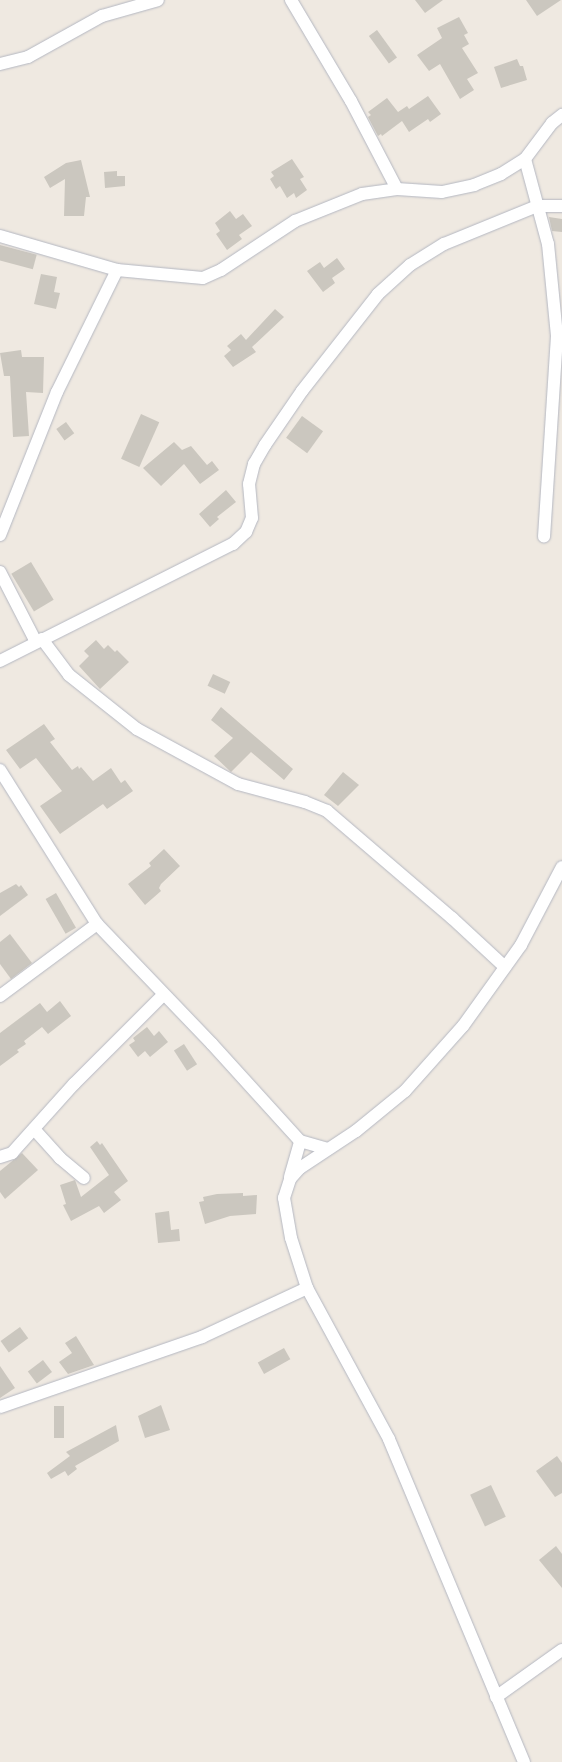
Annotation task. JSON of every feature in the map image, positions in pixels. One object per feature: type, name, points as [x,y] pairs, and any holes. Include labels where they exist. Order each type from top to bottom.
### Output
[{"type":"street","points":[[0,64],[28,57],[102,16],[158,0]]},
{"type":"street","points":[[291,0],[351,101],[397,189]]},
{"type":"street","points":[[0,236],[118,270],[203,278],[221,270],[295,221],[362,194],[397,189],[442,192],[474,185],[500,174],[526,159],[552,122],[562,115]]},
{"type":"street","points":[[526,159],[548,244],[557,336],[544,537]]},
{"type":"street","points":[[0,661],[233,544],[246,532],[252,518],[249,484],[254,464],[265,445],[302,391],[378,294],[410,265],[444,244],[537,206],[562,206]]},
{"type":"street","points":[[0,535],[58,392],[118,270]]},
{"type":"street","points":[[0,572],[39,641],[69,675],[137,729],[238,784],[305,802],[327,812],[452,918],[505,967]]},
{"type":"street","points":[[0,770],[98,924],[163,995],[212,1044],[300,1141],[328,1150]]},
{"type":"street","points":[[290,1179],[311,1159],[328,1150],[356,1131],[405,1091],[463,1026],[521,945],[562,867]]},
{"type":"street","points":[[0,996],[98,924]]},
{"type":"street","points":[[0,1157],[12,1153],[74,1084],[163,995]]},
{"type":"street","points":[[34,1129],[60,1158],[84,1178]]},
{"type":"street","points":[[300,1141],[284,1198],[291,1238],[307,1288],[390,1439],[524,1762]]},
{"type":"street","points":[[0,1407],[202,1337],[307,1288]]},
{"type":"street","points":[[496,1697],[562,1650]]},
{"type":"building","points":[[415,0],[443,0],[425,13]]},
{"type":"building","points":[[526,0],[561,0],[537,16]]},
{"type":"building","points":[[459,17],[468,33],[464,35],[469,44],[462,48],[478,73],[467,79],[474,90],[460,99],[440,64],[429,71],[417,55],[442,38],[437,28]]},
{"type":"building","points":[[377,30],[397,58],[389,63],[369,36]]},
{"type":"building","points":[[517,59],[520,66],[523,66],[527,80],[501,88],[494,67]]},
{"type":"building","points":[[428,96],[441,114],[430,122],[428,119],[409,132],[402,121],[382,136],[381,134],[378,136],[368,117],[371,115],[368,112],[387,98],[398,112],[407,106],[409,109]]},
{"type":"building","points":[[292,159],[304,177],[300,179],[307,190],[296,198],[294,193],[287,198],[280,186],[276,189],[270,179],[274,176],[271,172]]},
{"type":"building","points":[[81,160],[90,197],[86,197],[84,216],[64,216],[65,179],[50,188],[44,177],[66,163]]},
{"type":"building","points":[[117,171],[117,176],[125,176],[125,186],[105,188],[104,172]]},
{"type":"building","points":[[230,211],[236,219],[243,214],[252,226],[239,235],[242,239],[227,250],[216,234],[220,231],[215,223]]},
{"type":"building","points":[[549,217],[562,219],[562,232],[552,231]]},
{"type":"building","points":[[0,245],[37,255],[33,269],[0,261]]},
{"type":"building","points":[[337,258],[345,269],[332,278],[335,283],[323,292],[307,271],[320,262],[324,268]]},
{"type":"building","points":[[41,274],[57,277],[54,292],[60,293],[56,309],[34,304]]},
{"type":"building","points":[[275,309],[284,317],[252,347],[256,352],[233,367],[224,356],[231,350],[227,346],[241,334],[246,340]]},
{"type":"building","points":[[21,350],[22,357],[44,357],[43,393],[26,392],[29,436],[13,437],[10,376],[4,376],[0,353]]},
{"type":"building","points":[[141,414],[159,422],[139,467],[121,459]]},
{"type":"building","points":[[302,416],[323,431],[307,453],[286,438]]},
{"type":"building","points":[[66,422],[74,433],[65,440],[56,429]]},
{"type":"building","points":[[174,442],[182,450],[191,446],[207,465],[212,461],[219,470],[200,484],[184,464],[161,486],[143,468]]},
{"type":"building","points":[[226,490],[236,502],[217,517],[219,519],[210,527],[199,514]]},
{"type":"building","points":[[31,562],[54,600],[34,612],[11,574]]},
{"type":"building","points":[[96,640],[104,649],[108,645],[115,652],[117,650],[129,662],[100,689],[79,666],[89,656],[84,651]]},
{"type":"building","points":[[213,674],[230,682],[225,694],[208,686]]},
{"type":"building","points":[[221,707],[293,769],[284,780],[251,752],[231,772],[214,756],[233,738],[211,720]]},
{"type":"building","points":[[44,724],[55,739],[50,742],[72,770],[78,766],[79,769],[81,767],[93,781],[111,768],[121,783],[125,780],[133,791],[107,809],[103,804],[60,834],[40,806],[62,791],[36,758],[20,769],[6,750]]},
{"type":"building","points":[[343,772],[359,785],[338,806],[324,795]]},
{"type":"building","points":[[164,849],[180,866],[161,884],[159,888],[161,891],[145,905],[128,884],[151,866],[149,863]]},
{"type":"building","points":[[16,884],[19,887],[21,885],[28,895],[0,916],[0,893]]},
{"type":"building","points":[[56,893],[76,928],[66,934],[46,899]]},
{"type":"building","points":[[10,934],[32,963],[11,979],[0,964],[0,942]]},
{"type":"building","points":[[60,1001],[71,1016],[48,1034],[42,1027],[24,1041],[26,1044],[17,1050],[19,1052],[0,1066],[0,1033],[40,1003],[47,1012]]},
{"type":"building","points":[[147,1027],[154,1036],[159,1031],[168,1042],[150,1057],[145,1051],[138,1057],[129,1045],[135,1041],[133,1038]]},
{"type":"building","points":[[184,1044],[197,1064],[187,1071],[174,1051]]},
{"type":"building","points":[[97,1141],[100,1145],[102,1143],[128,1181],[114,1192],[121,1200],[104,1213],[99,1206],[71,1221],[63,1205],[66,1204],[60,1185],[75,1180],[81,1197],[109,1175],[90,1147]]},
{"type":"building","points":[[22,1153],[38,1170],[5,1199],[0,1192],[0,1171]]},
{"type":"building","points":[[243,1193],[243,1196],[257,1195],[256,1214],[230,1216],[205,1224],[199,1202],[204,1201],[203,1197],[217,1194]]},
{"type":"building","points":[[169,1211],[171,1230],[179,1229],[180,1241],[158,1243],[155,1213]]},
{"type":"building","points":[[20,1327],[28,1338],[9,1352],[1,1341]]},
{"type":"building","points":[[76,1336],[94,1365],[68,1374],[59,1362],[72,1353],[65,1343]]},
{"type":"building","points":[[284,1348],[290,1359],[264,1374],[258,1363]]},
{"type":"building","points":[[43,1360],[52,1372],[37,1383],[28,1371]]},
{"type":"building","points":[[0,1366],[15,1388],[0,1398]]},
{"type":"building","points":[[161,1405],[170,1430],[145,1438],[138,1416]]},
{"type":"building","points":[[54,1406],[64,1406],[64,1438],[54,1438]]},
{"type":"building","points":[[116,1425],[119,1441],[75,1466],[77,1469],[68,1476],[65,1471],[51,1479],[47,1473],[70,1456],[66,1452]]},
{"type":"building","points":[[557,1456],[562,1463],[562,1493],[555,1497],[536,1471]]},
{"type":"building","points":[[491,1485],[506,1517],[485,1526],[470,1495]]},
{"type":"building","points":[[556,1546],[562,1554],[562,1588],[539,1560]]}]
